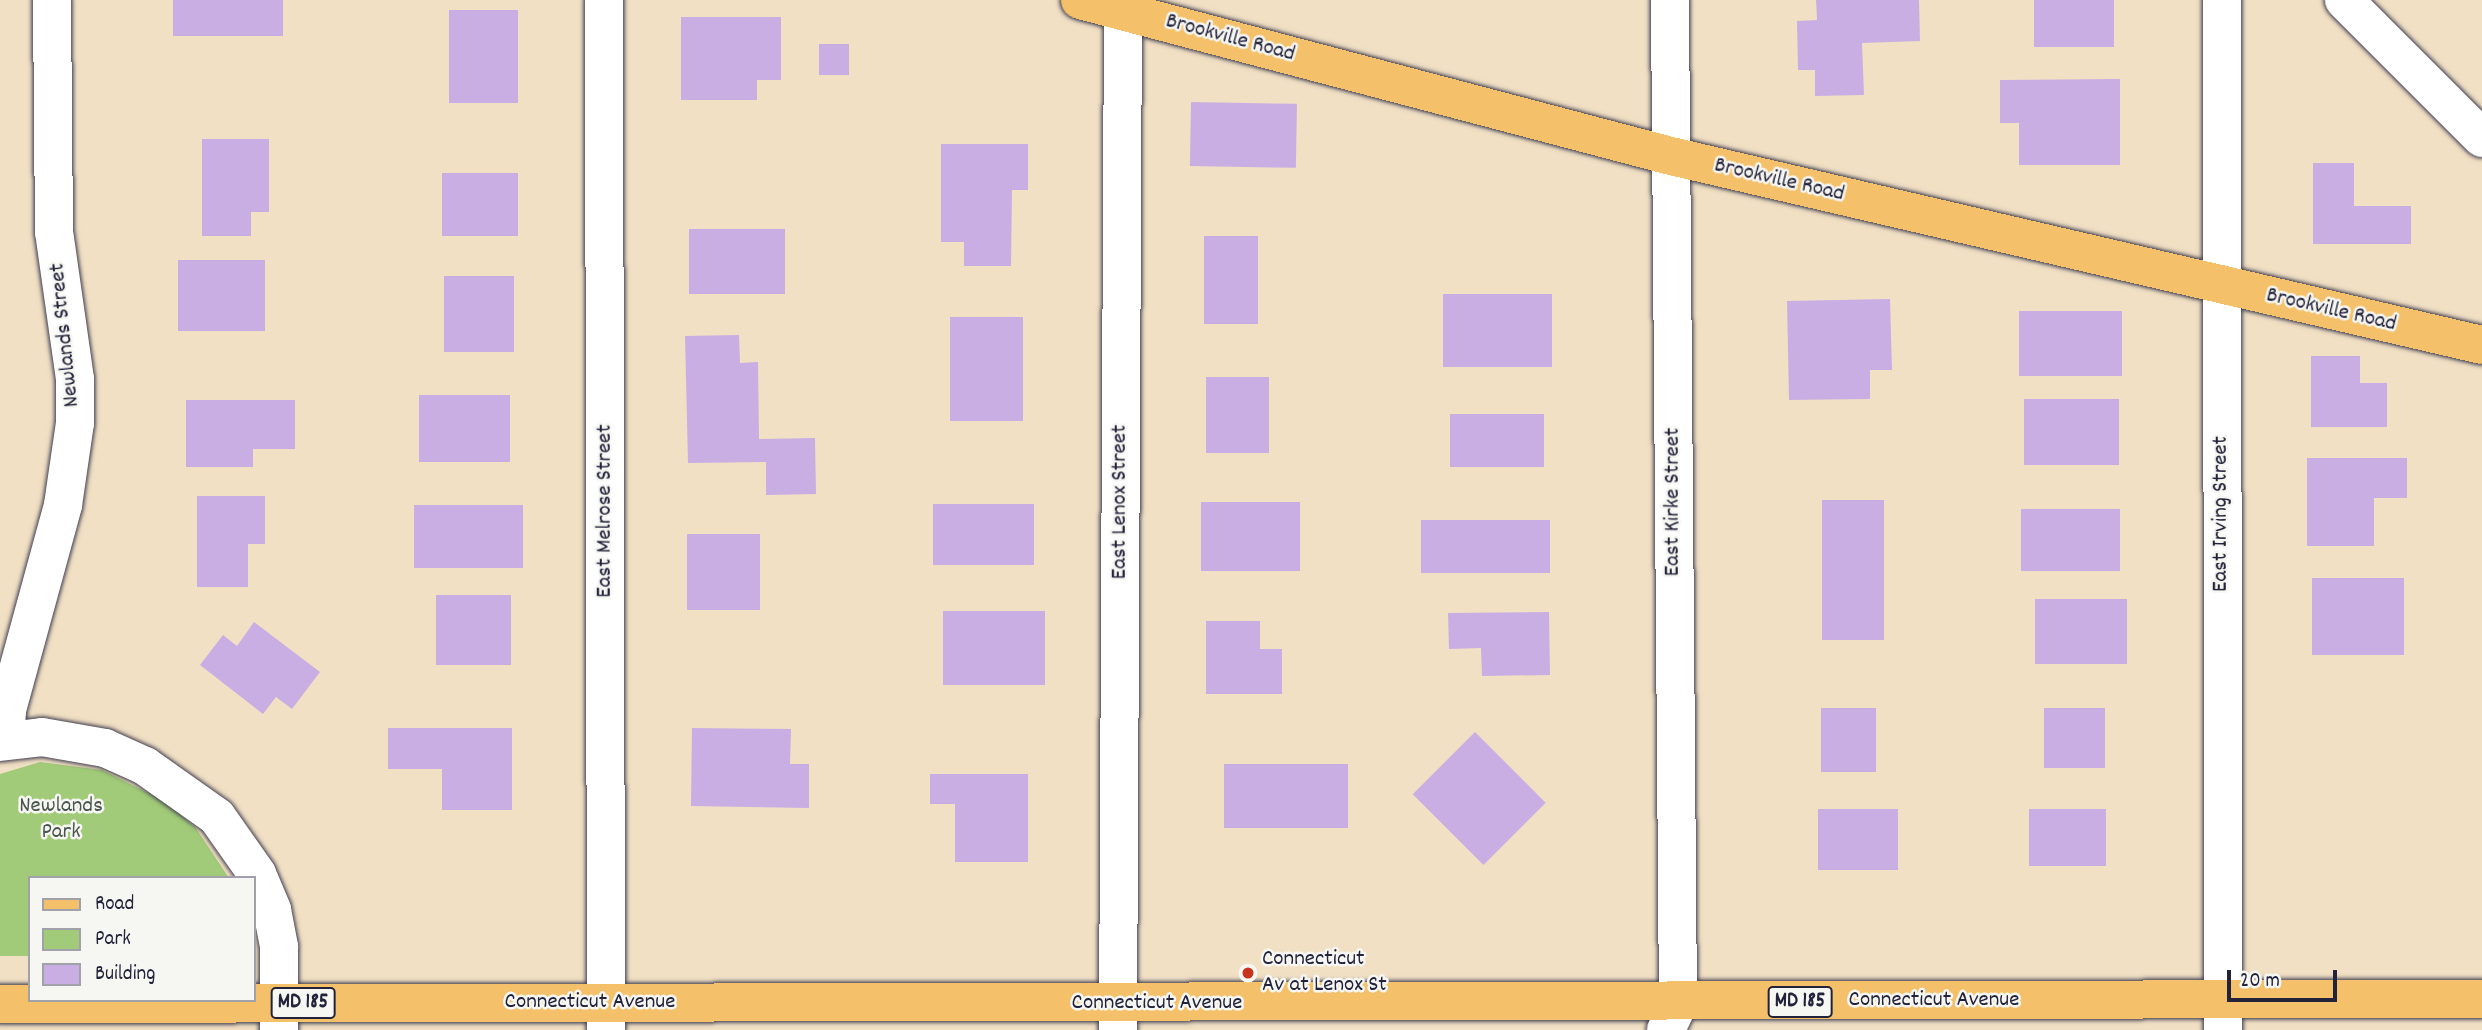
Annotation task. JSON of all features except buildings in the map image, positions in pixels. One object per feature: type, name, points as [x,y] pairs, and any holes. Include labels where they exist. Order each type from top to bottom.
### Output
[{"type":"main road","name":"Brookville Road","points":[[1080,0],[1123,5],[1671,156],[2482,345]]},
{"type":"main road","name":"Connecticut Avenue","points":[[0,1004],[279,1019],[1118,1017],[1678,1021],[2223,1020],[2482,999]]},
{"type":"street","name":"Newlands Street","points":[[3,741],[7,710],[63,505],[75,423],[75,379],[54,232],[52,0]]},
{"type":"street","name":"East Melrose Street","points":[[604,0],[606,1019]]},
{"type":"street","name":"East Kirke Street","points":[[1670,0],[1678,1021]]},
{"type":"street","name":"East Irving Street","points":[[2222,0],[2223,1020]]},
{"type":"street","points":[[2344,0],[2482,138]]},
{"type":"street","name":"East Lenox Street","points":[[1118,1017],[1123,5]]},
{"type":"street","points":[[3,741],[42,737],[105,748],[145,766],[217,817],[257,874],[272,910],[279,947],[279,1019]]},
{"type":"green space","name":"Newlands Park","points":[[40,762],[102,770],[164,801],[195,827],[228,876],[28,876],[28,956],[0,956],[0,774]]},
{"type":"place","name":"Connecticut Av at Lenox St","points":[[1248,973]]}]
